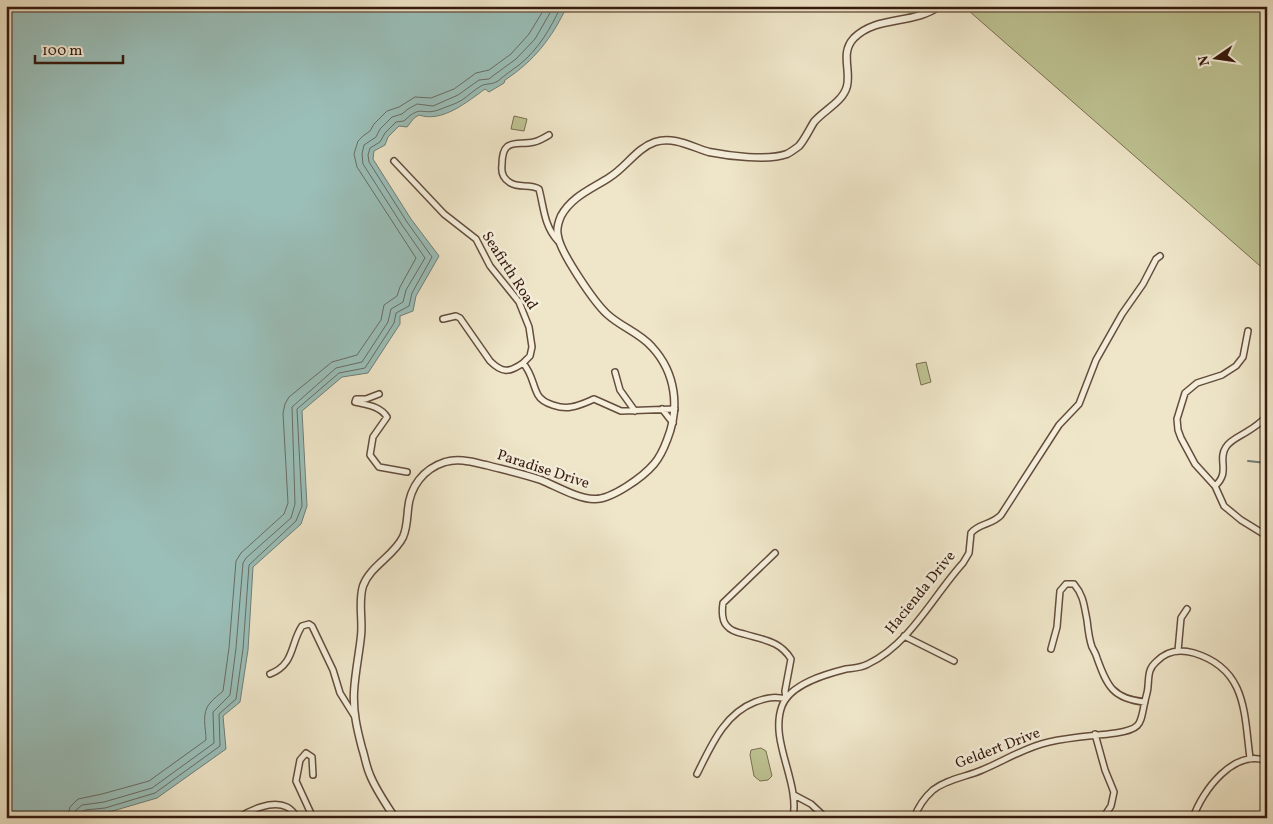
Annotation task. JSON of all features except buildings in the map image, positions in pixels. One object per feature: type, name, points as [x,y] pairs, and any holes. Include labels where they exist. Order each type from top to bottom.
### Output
[{"type":"street","points":[[928,6],[937,8]]},
{"type":"street","points":[[558,241],[559,221],[571,202],[613,175],[641,150],[654,143],[674,141],[713,152],[736,156],[775,156],[794,150],[803,141],[817,119],[843,94],[848,80],[847,49],[854,39],[871,27],[923,15],[937,8]]},
{"type":"street","points":[[548,135],[534,142],[515,143],[508,146],[504,152],[502,167],[504,177],[511,184],[532,186],[539,189],[546,222],[552,235],[558,241]]},
{"type":"street","name":"Seafirth Road","points":[[394,161],[444,214],[476,239],[490,266],[519,302],[529,327],[532,347],[530,356],[523,363]]},
{"type":"street","name":"Paradise Drive","points":[[395,818],[370,776],[355,718],[354,692],[362,629],[362,590],[371,573],[402,538],[411,492],[418,480],[424,474],[444,462],[464,460],[519,472],[582,497],[598,500],[617,492],[654,464],[664,449],[673,423],[675,408],[672,381],[660,357],[645,340],[615,321],[602,308],[558,241]]},
{"type":"street","name":"Hacienda Drive","points":[[786,699],[799,687],[815,678],[866,665],[889,652],[904,636],[963,563],[969,553],[971,533],[978,526],[996,521],[1060,426],[1079,404],[1096,360],[1122,314],[1143,284],[1156,259],[1160,256]]},
{"type":"street","points":[[443,319],[456,316],[460,318],[496,367],[511,371],[523,363],[532,376],[538,395],[542,400],[570,408],[594,400],[621,410],[635,411],[675,408]]},
{"type":"street","points":[[1248,331],[1242,357],[1236,366],[1222,375],[1197,383],[1185,393],[1177,418],[1178,430],[1198,468],[1215,486],[1226,509],[1267,536]]},
{"type":"street","points":[[615,372],[620,390],[635,411]]},
{"type":"street","points":[[379,394],[366,399],[356,399],[355,401],[382,410],[387,417],[373,437],[370,455],[379,467],[406,472]]},
{"type":"street","points":[[662,409],[673,423]]},
{"type":"street","points":[[1215,486],[1223,475],[1223,454],[1228,445],[1267,416]]},
{"type":"street","points":[[775,553],[723,603],[722,615],[726,626],[736,632],[773,642],[786,650],[791,659],[784,691],[786,699],[782,706],[779,729],[794,795],[793,818]]},
{"type":"street","points":[[1050,649],[1057,627],[1060,591],[1066,584],[1074,584],[1081,593],[1092,646],[1104,679],[1114,692],[1133,701],[1145,702]]},
{"type":"street","points":[[1187,609],[1181,618],[1178,651],[1203,656],[1215,662],[1233,679],[1245,710],[1250,758]]},
{"type":"street","points":[[270,674],[281,670],[294,648],[300,629],[302,626],[309,624],[312,626],[332,670],[340,693],[355,718]]},
{"type":"street","points":[[904,636],[954,661]]},
{"type":"street","name":"Geldert Drive","points":[[914,818],[922,802],[933,790],[950,781],[981,771],[1041,744],[1095,734],[1117,733],[1133,728],[1141,722],[1148,692],[1149,670],[1164,655],[1178,651]]},
{"type":"street","points":[[697,774],[724,725],[733,714],[751,704],[775,696],[786,699]]},
{"type":"street","points":[[1095,734],[1104,770],[1114,792],[1111,806],[1105,815]]},
{"type":"street","points":[[312,818],[296,781],[300,760],[306,753],[312,757],[313,775]]},
{"type":"street","points":[[1193,818],[1214,780],[1238,762],[1250,758],[1267,761]]},
{"type":"street","points":[[794,795],[811,804],[826,818]]},
{"type":"street","points":[[238,818],[256,809],[274,804],[287,807],[298,818]]},
{"type":"green space","points":[[969,6],[1267,6],[1267,272],[969,11]]},
{"type":"green space","points":[[514,116],[527,119],[524,131],[511,129]]},
{"type":"green space","points":[[926,362],[931,382],[921,385],[916,364]]},
{"type":"green space","points":[[761,748],[766,751],[772,776],[768,780],[760,781],[754,776],[750,755],[751,750]]},
{"type":"water","points":[[6,6],[567,6],[541,48],[504,83],[489,92],[485,89],[445,114],[428,117],[419,115],[407,127],[399,126],[388,137],[385,145],[374,151],[373,159],[411,219],[439,256],[416,296],[413,311],[400,316],[400,324],[368,373],[342,377],[302,411],[307,506],[301,524],[253,567],[248,650],[240,702],[223,716],[226,749],[157,798],[106,813],[72,818],[6,818]]},
{"type":"waterway","points":[[1248,461],[1267,463]]}]
